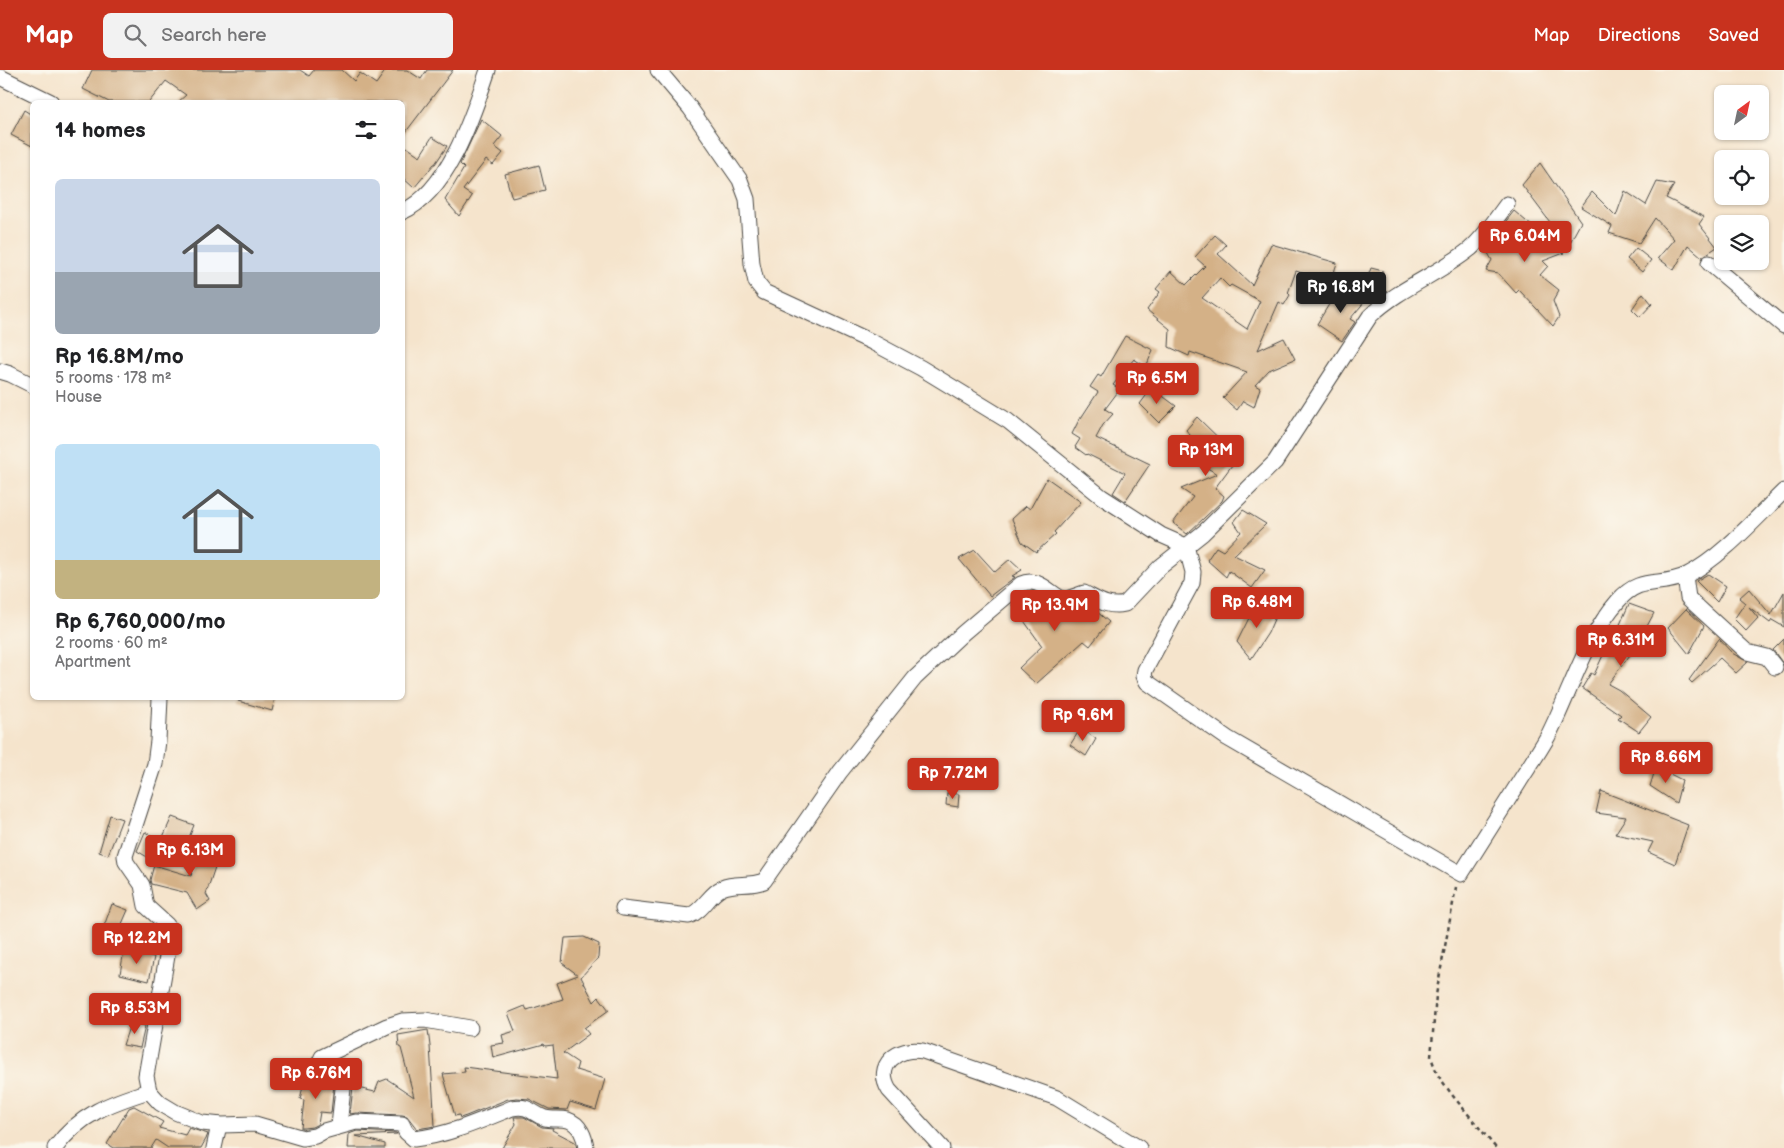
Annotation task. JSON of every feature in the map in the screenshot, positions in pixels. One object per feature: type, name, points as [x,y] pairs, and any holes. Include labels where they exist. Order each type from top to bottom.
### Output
[{"type":"street","points":[[405,211],[423,199],[435,186],[447,166],[466,130],[488,70]]},
{"type":"street","points":[[658,70],[690,108],[740,180],[747,199],[752,264],[756,282],[764,292],[872,342],[929,372],[1008,421],[1102,497],[1161,535],[1186,546]]},
{"type":"street","points":[[0,77],[47,100]]},
{"type":"street","points":[[623,908],[689,916],[695,914],[721,888],[734,885],[754,885],[764,881],[840,772],[916,678],[963,633],[1021,584],[1026,581],[1042,585],[1064,600],[1084,593],[1104,604],[1114,606],[1125,604],[1160,567],[1203,533],[1281,455],[1370,316],[1386,301],[1444,267],[1468,250],[1488,230],[1507,204]]},
{"type":"street","points":[[1709,263],[1784,326]]},
{"type":"street","points":[[0,371],[30,384]]},
{"type":"street","points":[[1186,546],[1193,572],[1192,583],[1146,670],[1144,676],[1147,682],[1227,738],[1461,874],[1548,736],[1599,627],[1617,601],[1631,588],[1642,584],[1685,576],[1702,566],[1784,490]]},
{"type":"street","points":[[1685,576],[1688,598],[1747,652],[1767,657],[1775,667]]},
{"type":"street","points":[[160,700],[155,764],[125,856],[126,862],[142,884],[146,906],[167,925],[170,939],[146,1076],[149,1091],[160,1103],[175,1112],[202,1123],[219,1125],[255,1124],[303,1138],[316,1136],[338,1126],[368,1121],[402,1124],[406,1132],[414,1139],[451,1131],[519,1107],[529,1109],[544,1118],[570,1120],[579,1127],[586,1148]]},
{"type":"street","points":[[338,1126],[344,1080],[340,1076],[325,1071],[320,1067],[322,1057],[386,1026],[402,1022],[425,1020],[470,1028]]},
{"type":"street","points":[[942,1148],[889,1090],[885,1083],[886,1070],[893,1056],[899,1053],[913,1049],[923,1051],[1046,1094],[1069,1104],[1139,1148]]},
{"type":"street","points":[[55,1148],[76,1125],[94,1111],[122,1099],[149,1091]]},
{"type":"street","points":[[214,1148],[219,1125]]},
{"type":"path","points":[[1461,874],[1456,884],[1436,995],[1432,1057],[1437,1074],[1496,1148]]},
{"type":"building","points":[[92,70],[300,70],[309,76],[314,70],[342,70],[354,81],[360,73],[376,84],[386,70],[407,70],[421,79],[427,70],[453,70],[405,133],[405,100],[180,100],[186,95],[166,81],[151,100],[105,100],[83,89]]},
{"type":"building","points":[[24,110],[30,114],[30,145],[11,135]]},
{"type":"building","points":[[481,119],[502,136],[494,146],[503,153],[493,165],[486,160],[463,190],[472,196],[459,216],[445,200],[464,168],[460,164]]},
{"type":"building","points":[[432,137],[447,146],[435,164],[414,188],[405,180],[405,146],[420,156]]},
{"type":"building","points":[[1540,163],[1581,222],[1568,246],[1522,185]]},
{"type":"building","points":[[539,165],[545,190],[512,198],[505,174]]},
{"type":"building","points":[[1657,182],[1674,185],[1666,198],[1704,217],[1699,224],[1714,243],[1714,249],[1702,257],[1688,245],[1674,270],[1658,258],[1674,239],[1655,218],[1639,243],[1609,233],[1612,226],[1581,207],[1592,192],[1616,216],[1625,191],[1646,205]]},
{"type":"building","points":[[1514,211],[1564,253],[1543,261],[1548,266],[1540,275],[1559,290],[1553,301],[1559,317],[1553,326],[1519,290],[1516,293],[1498,273],[1486,271],[1492,260],[1485,248]]},
{"type":"building","points":[[1215,235],[1226,245],[1218,254],[1252,285],[1271,244],[1337,263],[1329,288],[1316,284],[1317,278],[1296,271],[1288,293],[1290,295],[1284,305],[1279,302],[1258,350],[1284,338],[1295,359],[1269,370],[1255,385],[1260,388],[1254,407],[1243,401],[1237,410],[1223,398],[1247,372],[1190,352],[1189,356],[1169,347],[1170,329],[1147,310],[1160,292],[1156,289],[1171,271],[1186,285],[1205,266],[1195,257]],"holes":[[[1220,278],[1229,287],[1231,285],[1260,301],[1247,329],[1202,298]]]},
{"type":"building","points":[[1636,248],[1651,260],[1642,272],[1627,259]]},
{"type":"building","points":[[1371,268],[1383,271],[1376,292],[1364,287]]},
{"type":"building","points":[[1339,288],[1366,300],[1350,319],[1355,322],[1342,341],[1317,324]]},
{"type":"building","points":[[1643,293],[1652,304],[1640,317],[1632,309]]},
{"type":"building","points":[[1125,336],[1153,350],[1146,367],[1134,359],[1113,385],[1120,389],[1105,409],[1113,414],[1103,425],[1096,438],[1150,464],[1125,501],[1113,493],[1125,473],[1086,455],[1075,447],[1080,439],[1072,434],[1080,418],[1098,392],[1090,387],[1098,375],[1101,377]]},
{"type":"building","points":[[1152,388],[1176,406],[1159,423],[1140,404]]},
{"type":"building","points":[[1197,417],[1238,457],[1215,488],[1224,496],[1222,501],[1187,534],[1173,523],[1193,497],[1181,489],[1217,474],[1201,464],[1207,457],[1186,430]]},
{"type":"building","points":[[1047,478],[1081,502],[1054,532],[1056,534],[1036,552],[1022,542],[1012,519],[1026,506],[1030,509]]},
{"type":"building","points":[[1243,510],[1266,524],[1234,555],[1265,570],[1252,588],[1229,571],[1226,577],[1207,560],[1216,547],[1223,551],[1241,532],[1234,522]]},
{"type":"building","points":[[975,550],[995,572],[1010,559],[1022,570],[1012,576],[1015,577],[990,596],[959,559]]},
{"type":"building","points":[[1708,574],[1726,586],[1717,602],[1696,581]]},
{"type":"building","points":[[1749,589],[1771,615],[1784,592],[1784,627],[1772,620],[1770,623],[1749,607],[1758,618],[1746,631],[1734,619],[1745,603],[1739,598]]},
{"type":"building","points":[[1026,592],[1035,592],[1060,609],[1094,614],[1096,611],[1109,622],[1090,646],[1084,641],[1036,684],[1019,668],[1042,646],[1012,604]]},
{"type":"building","points":[[1260,602],[1278,610],[1268,633],[1251,659],[1237,642],[1249,618],[1253,620]]},
{"type":"building","points":[[1629,604],[1654,613],[1636,647],[1608,684],[1619,690],[1651,717],[1639,732],[1618,718],[1621,715],[1582,688],[1591,673],[1594,675],[1609,642],[1613,626],[1618,629]]},
{"type":"building","points":[[1686,609],[1704,626],[1689,654],[1668,628]]},
{"type":"building","points":[[1719,639],[1732,653],[1748,662],[1736,673],[1720,658],[1692,683],[1689,680]]},
{"type":"building","points":[[1784,639],[1784,665],[1773,650]]},
{"type":"building","points":[[238,700],[275,700],[272,711]]},
{"type":"building","points":[[1081,728],[1096,739],[1086,756],[1070,745]]},
{"type":"building","points":[[1656,767],[1682,780],[1676,803],[1650,786]]},
{"type":"building","points":[[1601,791],[1688,825],[1675,864],[1648,852],[1653,842],[1615,834],[1626,817],[1596,813]]},
{"type":"building","points":[[947,793],[959,794],[958,807],[946,805]]},
{"type":"building","points":[[110,815],[122,819],[108,855],[99,852]]},
{"type":"building","points":[[172,817],[194,825],[186,845],[163,837]]},
{"type":"building","points":[[145,832],[161,841],[149,858],[137,851]]},
{"type":"building","points":[[199,845],[220,852],[206,894],[210,901],[197,910],[187,893],[151,884],[150,880],[154,865],[191,876]]},
{"type":"building","points":[[112,904],[128,910],[118,933],[104,926]]},
{"type":"building","points":[[154,932],[159,934],[160,939],[158,954],[151,951]]},
{"type":"building","points":[[584,937],[599,944],[598,958],[581,977],[594,1002],[599,997],[609,1010],[584,1028],[589,1034],[563,1053],[578,1063],[576,1070],[605,1079],[596,1110],[570,1102],[567,1110],[549,1109],[529,1099],[517,1098],[508,1099],[460,1118],[459,1115],[455,1116],[443,1074],[465,1072],[464,1067],[557,1079],[553,1045],[545,1046],[544,1044],[493,1058],[491,1045],[504,1043],[502,1035],[515,1031],[508,1013],[525,1006],[527,1010],[563,999],[557,983],[578,975],[562,963],[565,938]]},
{"type":"building","points":[[124,950],[154,957],[149,981],[120,974]]},
{"type":"building","points":[[131,1021],[145,1026],[140,1048],[123,1045]]},
{"type":"building","points":[[428,1030],[435,1126],[417,1129],[407,1116],[402,1115],[350,1114],[353,1087],[375,1092],[379,1082],[387,1079],[414,1097],[401,1048],[399,1047],[398,1035]]},
{"type":"building","points":[[306,1074],[334,1083],[331,1113],[320,1112],[318,1124],[312,1127],[301,1128],[304,1100],[300,1099]]},
{"type":"building","points":[[134,1106],[163,1122],[159,1128],[185,1135],[189,1128],[208,1134],[206,1139],[201,1148],[168,1148],[156,1140],[151,1148],[113,1148],[107,1144],[129,1108]]},
{"type":"building","points":[[514,1117],[524,1117],[542,1127],[553,1128],[552,1130],[575,1142],[577,1148],[502,1148],[516,1124]]},
{"type":"building","points":[[357,1131],[397,1134],[356,1136],[385,1144],[385,1148],[348,1148],[349,1134]]}]
